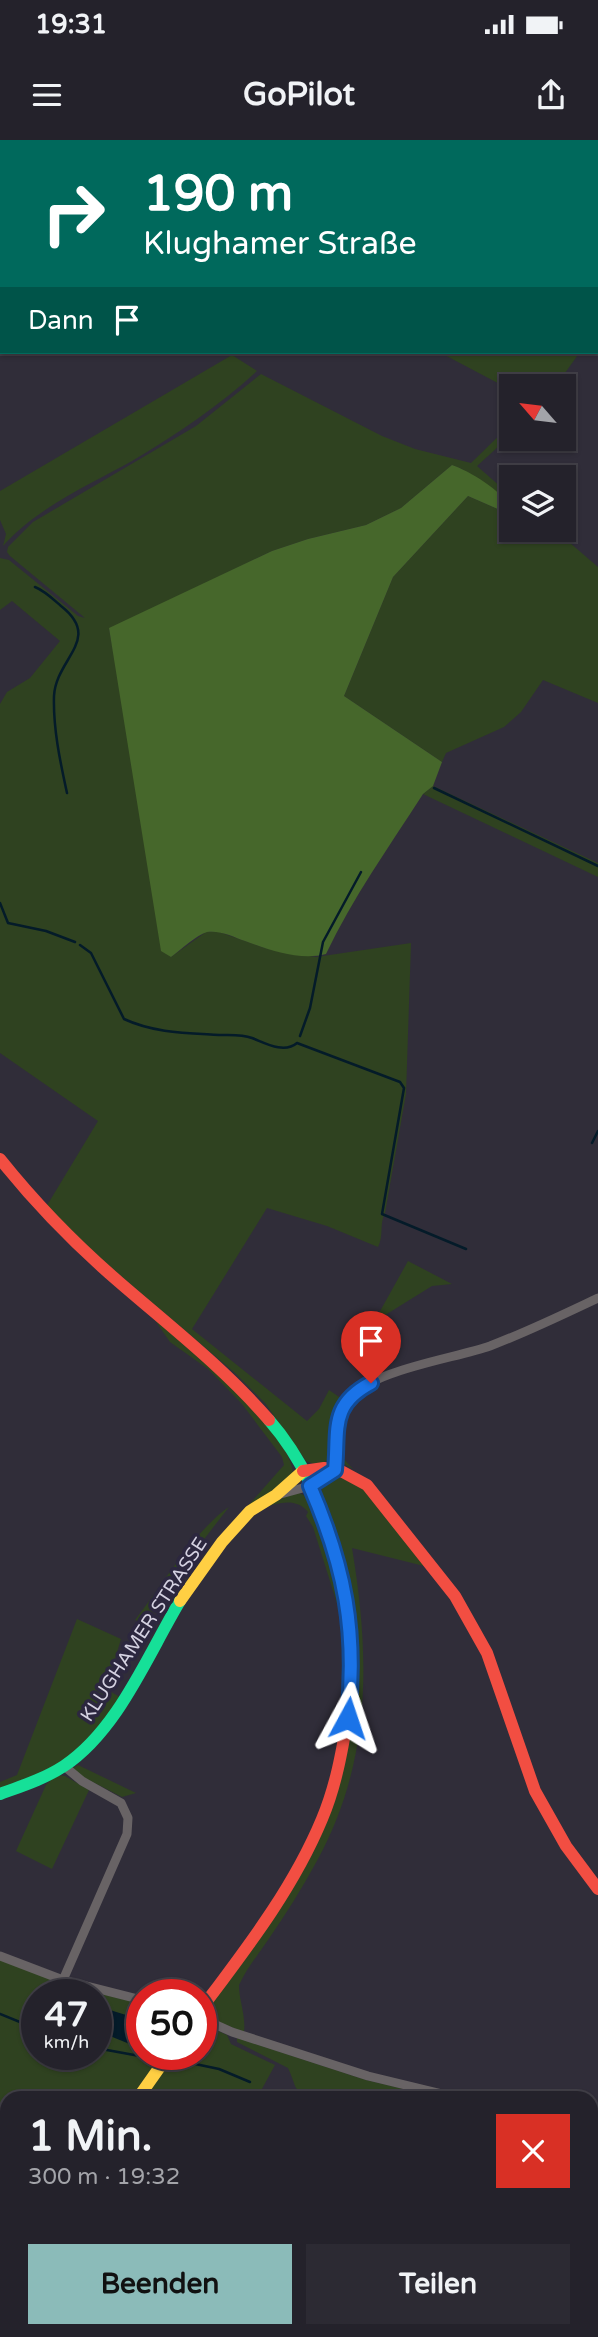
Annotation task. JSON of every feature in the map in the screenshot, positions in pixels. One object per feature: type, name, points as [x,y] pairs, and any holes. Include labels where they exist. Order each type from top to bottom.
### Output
[{"type":"main road","points":[[0,1159],[32,1198],[78,1245],[243,1390],[280,1434],[303,1471],[335,1550],[349,1619],[351,1671],[344,1744],[322,1819],[297,1870],[267,1919],[217,1987]]},
{"type":"main road","points":[[303,1471],[324,1468],[335,1470],[354,1476],[373,1490],[438,1572],[470,1618],[499,1682],[535,1791],[559,1835],[598,1889]]},
{"type":"main road","points":[[310,1486],[335,1470]]},
{"type":"main road","name":"KLUGHAMER STRASSE","points":[[0,1794],[38,1780],[64,1766],[91,1743],[123,1701],[179,1602],[222,1542],[250,1511],[276,1495],[303,1471]]},
{"type":"main road","points":[[143,2091],[158,2070]]},
{"type":"street","points":[[335,1470],[336,1434],[341,1411],[359,1390],[387,1376],[482,1349],[516,1336],[598,1298]]},
{"type":"street","name":"KLUGHAMER STRASSE","points":[[276,1495],[310,1486]]},
{"type":"street","points":[[63,1979],[129,1824],[121,1803],[82,1781],[64,1766]]},
{"type":"street","points":[[0,1956],[60,1979]]},
{"type":"street","points":[[217,2025],[356,2072],[431,2091]]},
{"type":"green space","points":[[443,354],[579,354],[564,374],[499,374],[499,384]]},
{"type":"green space","points":[[232,355],[257,371],[213,408],[181,430],[47,509],[3,546],[6,534],[0,520],[0,491]]},
{"type":"green space","points":[[261,374],[382,436],[415,449],[471,463],[499,436],[499,446],[477,466],[499,485],[499,494],[452,465],[401,508],[366,525],[272,551],[109,629],[171,957],[206,932],[219,932],[265,948],[316,957],[411,943],[406,1094],[378,1247],[327,1226],[267,1208],[192,1329],[307,1421],[319,1409],[329,1390],[348,1403],[374,1385],[351,1409],[345,1425],[343,1458],[353,1469],[331,1457],[319,1464],[306,1461],[265,1403],[235,1373],[74,1236],[46,1207],[98,1121],[0,1053],[0,704],[7,692],[30,678],[60,641],[12,601],[0,610],[0,558],[9,560],[78,616],[85,618],[10,556],[8,547],[33,522],[196,426]]},
{"type":"green space","points":[[452,465],[476,477],[499,494],[499,510],[468,496],[393,577],[344,696],[442,762],[433,786],[423,794],[372,873],[326,954],[285,954],[227,934],[207,932],[171,957],[161,951],[109,628],[272,551],[366,525],[401,508]]},
{"type":"green space","points":[[468,496],[499,510],[499,542],[569,542],[598,567],[598,703],[543,680],[521,712],[504,727],[446,753],[442,762],[344,696],[393,577]]},
{"type":"green space","points":[[433,786],[598,863],[598,877],[423,794]]},
{"type":"green space","points":[[408,1261],[452,1284],[432,1286],[374,1322]]},
{"type":"green space","points":[[154,1319],[236,1392],[276,1437],[289,1458],[293,1475],[238,1517],[284,1465],[282,1457],[242,1404],[208,1369],[170,1342]]},
{"type":"green space","points":[[339,1477],[362,1487],[428,1567],[352,1548],[362,1628],[363,1667],[362,1707],[349,1783],[336,1821],[318,1859],[239,1985],[244,2032],[217,2021],[217,1995],[285,1900],[313,1853],[343,1773],[353,1608],[340,1544],[321,1495],[327,1479]]},
{"type":"green space","points":[[299,1493],[308,1497],[327,1545],[345,1629],[313,1527],[306,1516],[308,1512],[292,1503],[262,1508]]},
{"type":"green space","points":[[229,1507],[167,1587],[146,1623],[135,1620],[179,1559],[204,1529]]},
{"type":"green space","points":[[77,1619],[121,1639],[109,1679],[109,1691],[122,1698],[109,1717],[67,1761],[0,1790],[0,1782],[17,1775]]},
{"type":"green space","points":[[78,1765],[136,1793],[122,1797],[81,1776],[73,1768]]},
{"type":"green space","points":[[56,1775],[65,1776],[89,1790],[52,1869],[16,1851],[46,1785]]},
{"type":"green space","points":[[0,1959],[54,1979],[21,1979],[21,2070],[112,2070],[112,1996],[126,2000],[126,2070],[151,2070],[135,2091],[0,2091]]},
{"type":"green space","points":[[217,2031],[227,2035],[231,2044],[275,2065],[261,2091],[148,2091],[164,2070],[217,2070]]},
{"type":"green space","points":[[237,2038],[366,2080],[412,2091],[299,2091],[288,2068],[237,2042]]},
{"type":"water","points":[[112,2011],[126,2015],[126,2043],[112,2037]]},
{"type":"waterway","points":[[35,587],[61,606],[73,618],[78,629],[78,639],[62,671],[54,696],[56,732],[67,793]]},
{"type":"waterway","points":[[434,788],[598,866]]},
{"type":"waterway","points":[[300,1036],[310,1008],[323,942],[361,872]]},
{"type":"waterway","points":[[0,903],[8,923],[46,931],[75,942]]},
{"type":"waterway","points":[[80,945],[91,953],[124,1019],[135,1024],[171,1032],[244,1036],[280,1048],[297,1043],[400,1082],[404,1088],[382,1214],[466,1249]]},
{"type":"waterway","points":[[592,1143],[598,1131]]},
{"type":"waterway","points":[[0,2014],[21,2023]]},
{"type":"waterway","points":[[112,2051],[126,2054]]},
{"type":"waterway","points":[[217,2069],[250,2082]]},
{"type":"traffic: fast","points":[[269,1420],[311,1484],[338,1560],[347,1600],[351,1640],[352,1679],[348,1716]]},
{"type":"traffic: fast","points":[[0,1794],[64,1766],[100,1733],[130,1691],[180,1601]]},
{"type":"traffic: slow","points":[[180,1601],[222,1542],[250,1511],[276,1495],[303,1471]]},
{"type":"traffic: slow","points":[[143,2091],[158,2070]]},
{"type":"traffic: jam","points":[[0,1159],[72,1239],[215,1365],[269,1420]]},
{"type":"traffic: jam","points":[[303,1471],[324,1468],[341,1471],[367,1485],[455,1596],[487,1653],[535,1791],[566,1846],[598,1889]]},
{"type":"traffic: jam","points":[[217,1988],[268,1918],[310,1845],[331,1794],[348,1716]]},
{"type":"route","points":[[348,1718],[351,1671],[346,1593],[328,1529],[310,1486],[335,1470],[337,1424],[341,1411],[354,1393],[371,1383]]}]
